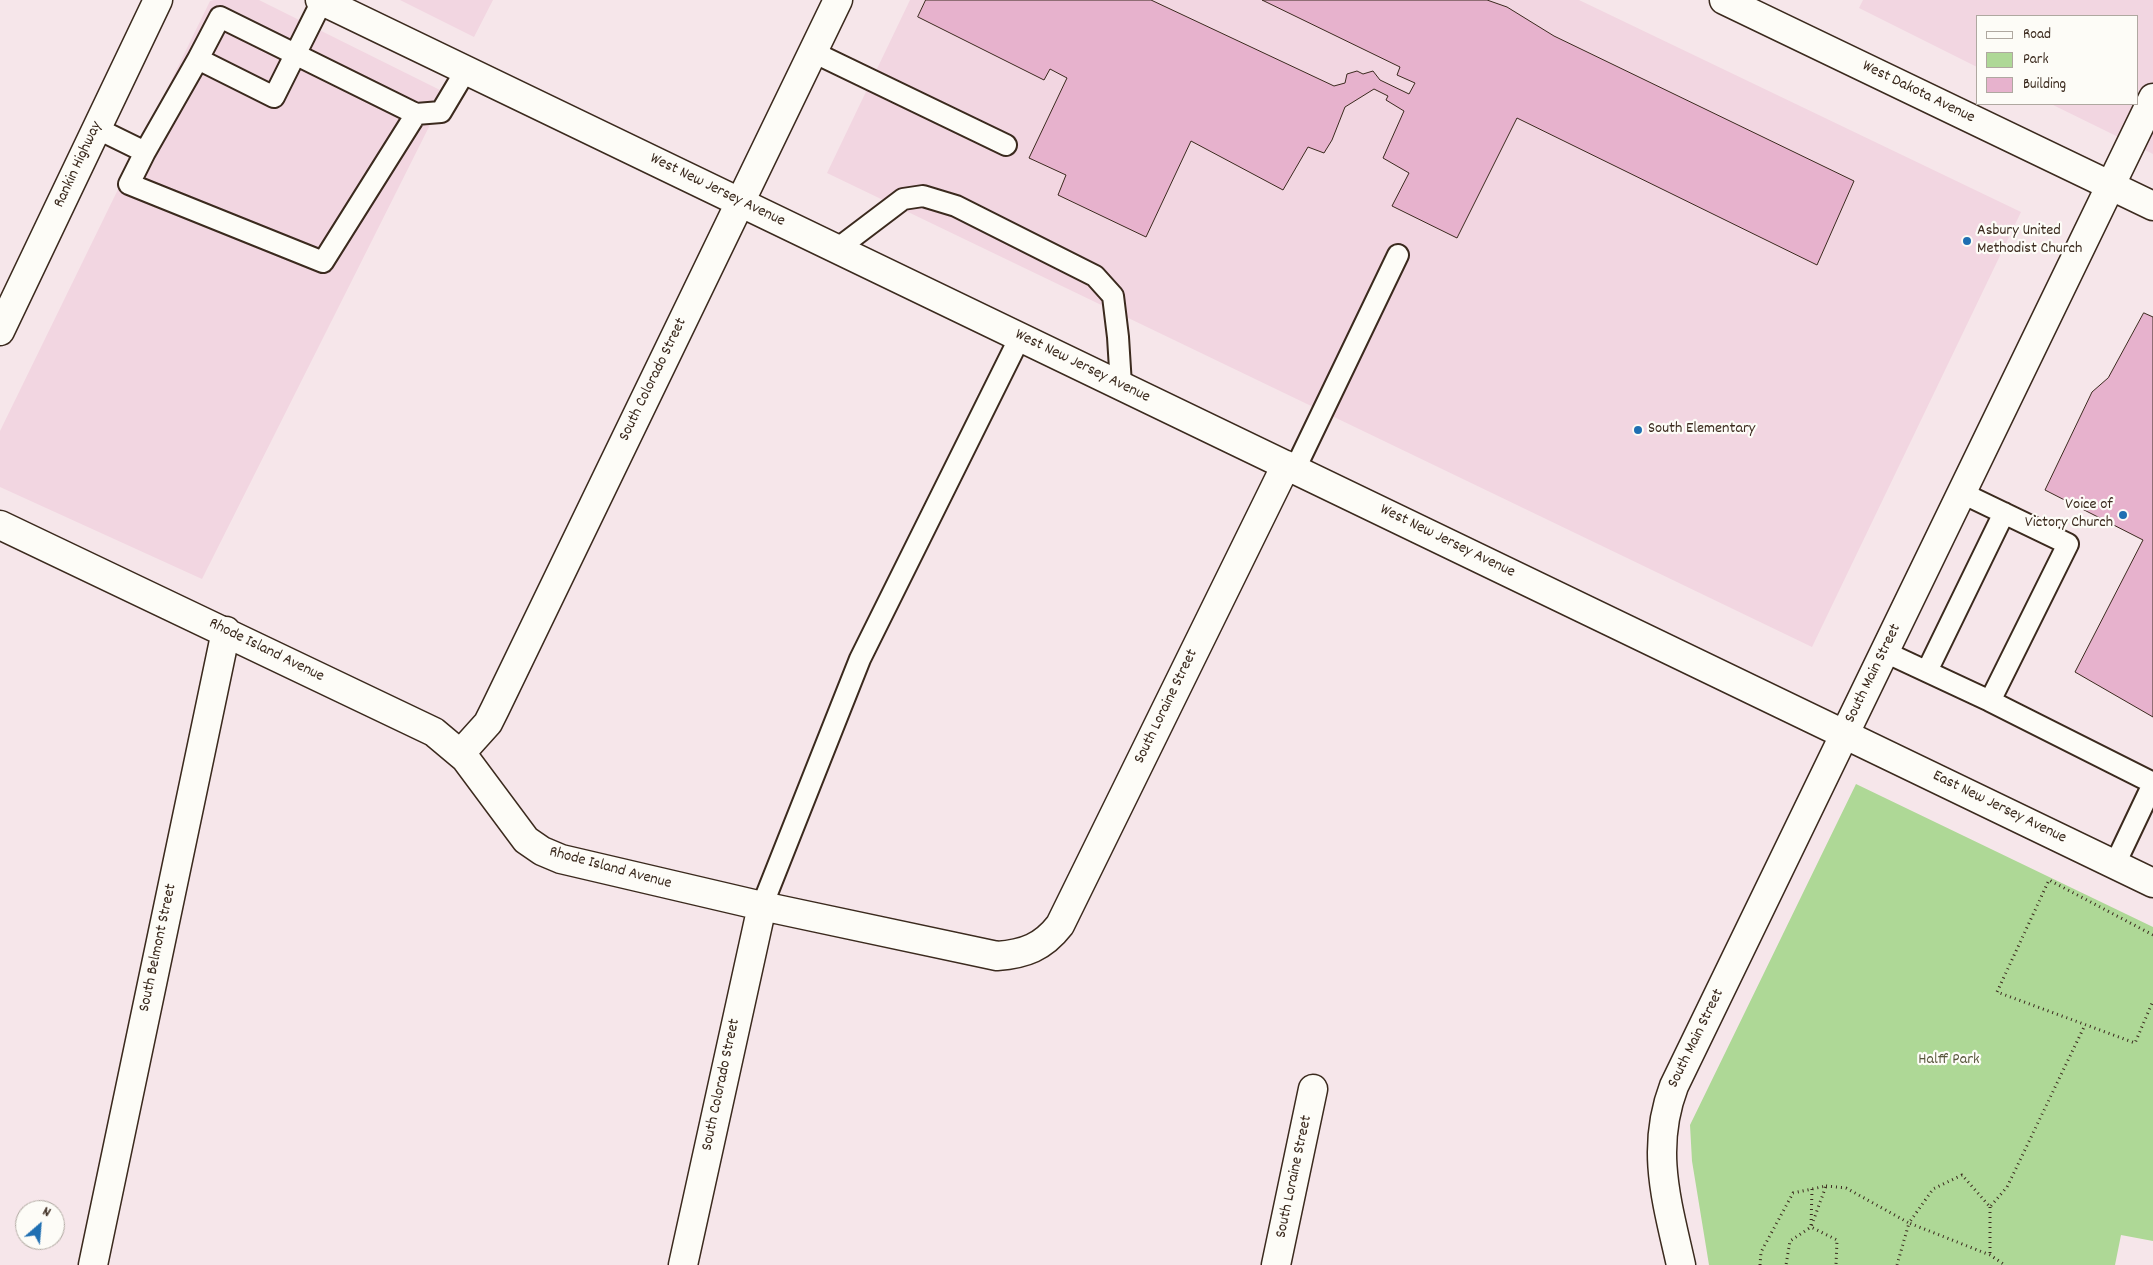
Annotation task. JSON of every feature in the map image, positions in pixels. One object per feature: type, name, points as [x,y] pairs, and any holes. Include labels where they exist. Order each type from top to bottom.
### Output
[{"type":"main road","name":"Rankin Highway","points":[[0,331],[158,0]]},
{"type":"main road","name":"South Colorado Street","points":[[461,753],[492,716],[838,0]]},
{"type":"main road","name":"West Dakota Avenue","points":[[1724,0],[2153,206]]},
{"type":"main road","name":"West New Jersey Avenue","points":[[321,1],[1845,733]]},
{"type":"main road","name":"South Main Street","points":[[1681,1265],[1665,1191],[1661,1152],[1661,1134],[1667,1104],[2153,98]]},
{"type":"main road","name":"South Loraine Street","points":[[1042,944],[1060,925],[1290,467]]},
{"type":"main road","name":"Rhode Island Avenue","points":[[0,525],[434,732],[461,753],[526,840],[542,851],[561,859],[762,906],[997,956],[1016,955],[1042,944]]},
{"type":"main road","name":"South Belmont Street","points":[[93,1265],[226,632]]},
{"type":"main road","name":"East New Jersey Avenue","points":[[1845,733],[2153,883]]},
{"type":"main road","name":"South Colorado Street","points":[[683,1265],[762,906]]},
{"type":"main road","name":"South Loraine Street","points":[[1276,1265],[1313,1089]]},
{"type":"lane","points":[[198,58],[274,97],[321,1]]},
{"type":"lane","points":[[416,114],[323,262],[129,184],[220,17],[416,114],[440,112],[466,70]]},
{"type":"lane","points":[[813,52],[1006,145]]},
{"type":"lane","points":[[96,128],[145,152]]},
{"type":"lane","points":[[837,249],[903,199],[923,196],[956,206],[1095,276],[1113,296],[1121,385]]},
{"type":"lane","points":[[1290,467],[1398,255]]},
{"type":"lane","points":[[762,906],[860,658],[1020,337]]},
{"type":"lane","points":[[1962,493],[2068,544],[1990,701]]},
{"type":"lane","points":[[1926,671],[2004,513]]},
{"type":"lane","points":[[1885,652],[1990,701],[2153,784],[2115,864]]},
{"type":"path","points":[[2153,936],[2049,880],[1997,992],[2135,1043],[2153,1001]]},
{"type":"path","points":[[1990,1255],[1990,1207],[2007,1187],[2085,1025]]},
{"type":"path","points":[[1897,1265],[1909,1223],[1933,1189],[1962,1175],[1990,1207]]},
{"type":"path","points":[[1786,1265],[1790,1241],[1811,1227],[1826,1186]]},
{"type":"path","points":[[1760,1265],[1761,1252],[1793,1193],[1826,1186],[1846,1188],[1909,1223],[1990,1255],[2005,1265]]},
{"type":"path","points":[[1811,1227],[1812,1189]]},
{"type":"path","points":[[1811,1227],[1836,1240],[1836,1265]]},
{"type":"shaded area","points":[[259,0],[446,93],[202,579],[0,487],[0,431],[210,1]]},
{"type":"shaded area","points":[[400,0],[493,0],[474,37]]},
{"type":"shaded area","name":"South Elementary","points":[[910,0],[1579,0],[2021,212],[1812,647],[827,173]]},
{"type":"shaded area","points":[[1863,0],[2153,0],[2153,154],[2053,105],[2138,105],[2138,15],[1976,15],[1976,66],[1859,8]]},
{"type":"green space","name":"Halff Park","points":[[1856,784],[2153,927],[2153,1241],[2121,1235],[2115,1265],[1709,1265],[1692,1161],[1690,1125]]},
{"type":"building","points":[[926,0],[1151,0],[1334,86],[1345,83],[1347,74],[1357,71],[1363,74],[1373,71],[1380,80],[1409,94],[1415,83],[1397,75],[1400,67],[1262,0],[1487,0],[1507,7],[1554,36],[1854,181],[1817,265],[1517,118],[1457,238],[1392,206],[1409,173],[1383,158],[1404,111],[1386,100],[1388,96],[1374,89],[1345,107],[1332,140],[1324,153],[1308,147],[1283,190],[1191,141],[1146,237],[1058,195],[1066,175],[1029,158],[1067,78],[1050,69],[1044,80],[918,17]]},
{"type":"building","name":"Voice of Victory Church","points":[[2144,313],[2153,317],[2153,717],[2075,672],[2143,540],[2045,490],[2092,392],[2108,378]]},
{"type":"place","name":"Asbury United Methodist Church","points":[[1967,241]]},
{"type":"place","name":"South Elementary","points":[[1638,430]]},
{"type":"place","name":"Voice of Victory Church","points":[[2123,515]]}]
